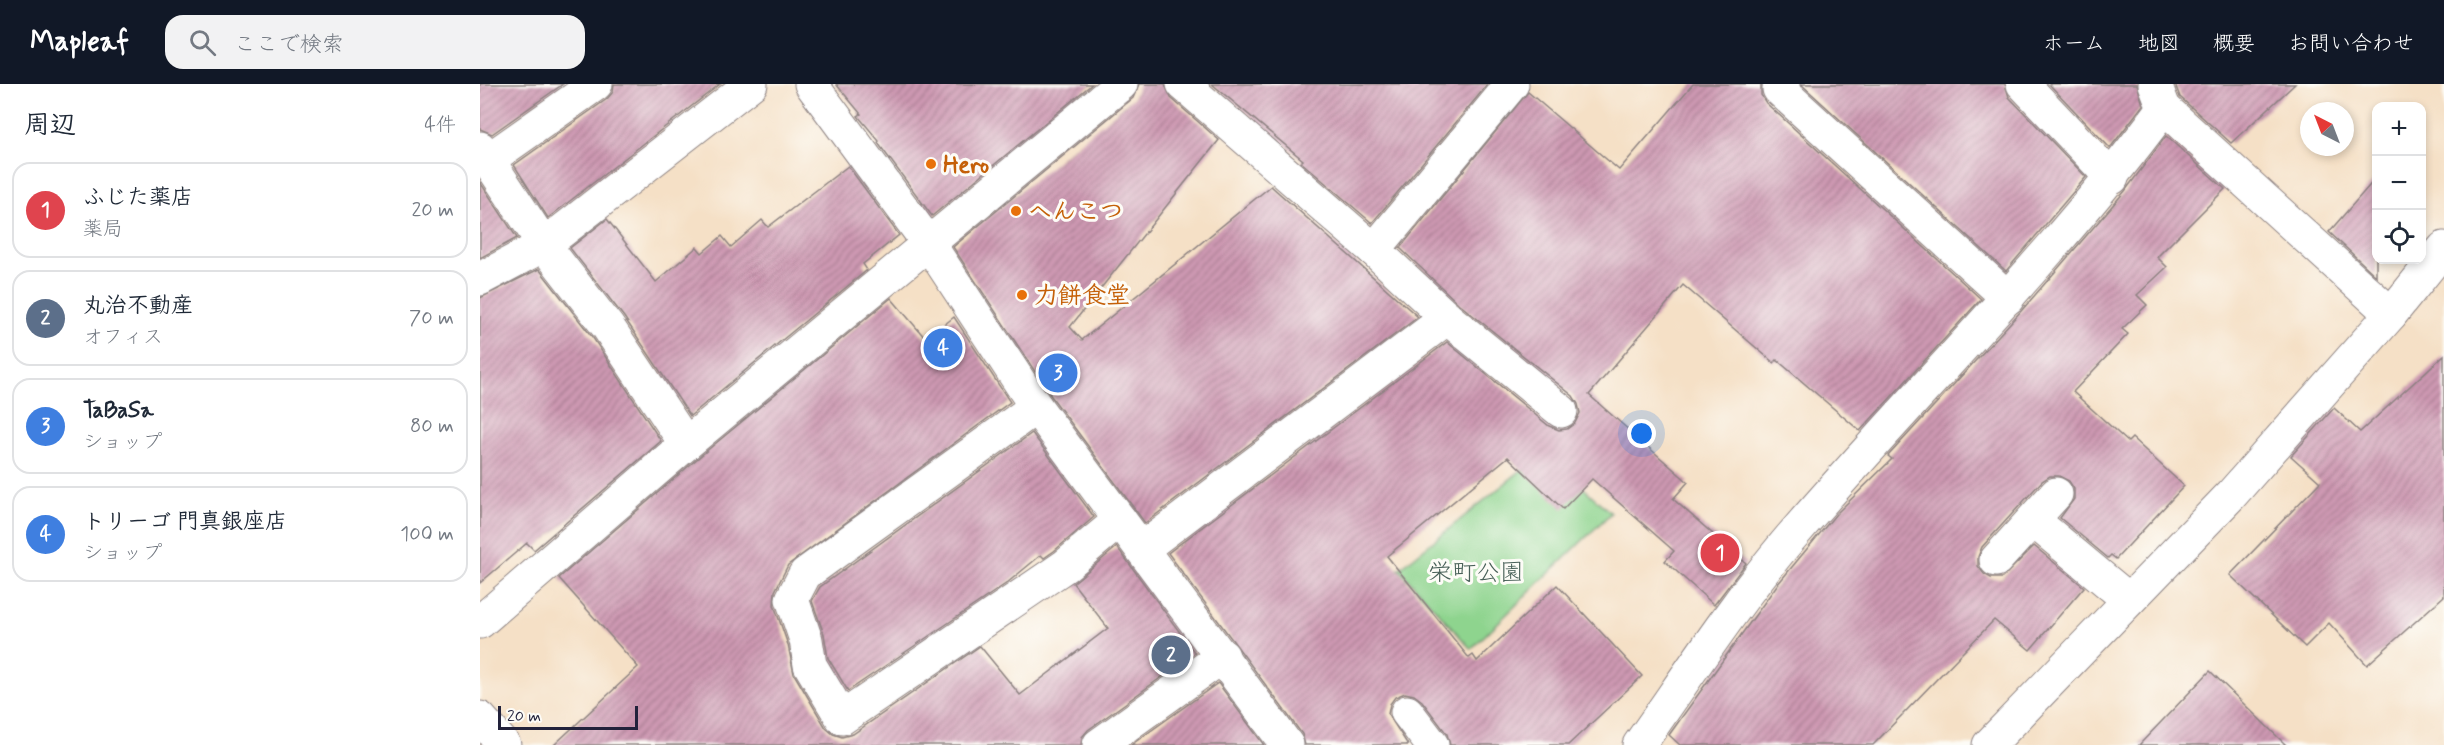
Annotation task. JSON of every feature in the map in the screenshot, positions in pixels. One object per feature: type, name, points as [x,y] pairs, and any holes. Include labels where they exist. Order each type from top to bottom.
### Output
[{"type":"street","points":[[596,84],[484,154],[544,245],[608,327],[686,444]]},
{"type":"street","points":[[480,279],[544,245],[751,84]]},
{"type":"street","points":[[480,622],[686,444],[1121,84]]},
{"type":"street","points":[[1183,84],[1374,250],[1447,318],[1561,411]]},
{"type":"street","points":[[1374,250],[1512,84]]},
{"type":"street","points":[[1783,84],[1779,89],[2008,298]]},
{"type":"street","points":[[2024,84],[2112,178]]},
{"type":"street","points":[[820,87],[929,244],[1036,407],[1287,745]]},
{"type":"street","points":[[1639,745],[1702,655],[1796,531],[2008,298],[2112,178],[2159,96],[2391,314]]},
{"type":"street","points":[[1989,745],[2232,494],[2391,314],[2444,248]]},
{"type":"street","points":[[1142,549],[1447,318]]},
{"type":"street","points":[[1036,407],[805,574],[792,599],[806,640],[810,665],[843,718],[1065,566],[1120,520]]},
{"type":"street","points":[[1996,560],[2034,521],[2056,494]]},
{"type":"street","points":[[2034,521],[2129,600]]},
{"type":"street","points":[[1099,745],[1223,656]]},
{"type":"street","points":[[1407,712],[1432,745]]},
{"type":"street","points":[[480,718],[504,745]]},
{"type":"green space","name":"栄町公園","points":[[1544,452],[1611,513],[1471,649],[1399,569]]},
{"type":"building","points":[[480,84],[563,84],[492,134],[480,129]]},
{"type":"building","points":[[614,84],[720,84],[548,218],[514,165],[607,99],[613,92]]},
{"type":"building","points":[[836,84],[1092,84],[932,216],[878,143],[879,141],[858,116],[861,114]]},
{"type":"building","points":[[1139,84],[1165,84],[1171,98],[1219,140],[1070,327],[1082,340],[1271,186],[1418,317],[1145,523],[1051,396],[953,247],[1133,98]]},
{"type":"building","points":[[1212,84],[1488,84],[1372,223],[1301,162],[1303,160]]},
{"type":"building","points":[[1693,84],[1761,84],[1761,95],[1766,103],[1981,299],[1860,431],[1777,360],[1774,363],[1683,285],[1589,395],[1688,482],[1673,499],[1746,563],[1714,605],[1665,561],[1674,551],[1592,479],[1563,509],[1508,457],[1387,556],[1469,658],[1473,655],[1477,661],[1557,585],[1642,676],[1568,745],[1450,745],[1447,734],[1422,701],[1414,695],[1405,693],[1395,697],[1390,704],[1388,714],[1408,745],[1305,745],[1302,734],[1168,553],[1447,342],[1549,426],[1559,430],[1567,429],[1575,423],[1580,413],[1573,396],[1459,304],[1400,248],[1528,92],[1619,170]]},
{"type":"building","points":[[1801,84],[2005,84],[2009,97],[2086,177],[2006,271]]},
{"type":"building","points":[[2049,84],[2137,84],[2143,105],[2110,148]]},
{"type":"building","points":[[2175,84],[2295,84],[2231,143],[2180,97]]},
{"type":"building","points":[[2166,136],[2225,189],[2157,257],[2167,267],[2137,295],[2147,305],[2122,329],[2128,334],[2073,392],[2128,442],[2132,438],[2184,486],[2116,559],[2111,555],[2108,558],[2060,518],[2074,499],[2074,489],[2069,481],[2059,476],[2050,476],[2042,481],[1982,547],[1978,557],[1978,566],[1984,574],[1991,578],[2002,578],[2034,546],[2084,587],[2030,650],[1994,620],[1873,745],[1680,745],[1669,735],[1777,585],[1836,514],[1892,459],[1888,456],[2022,310],[2125,191]]},
{"type":"building","points":[[848,166],[899,235],[863,264],[867,270],[690,416],[624,317],[570,248],[607,219],[656,282],[697,247],[702,253],[722,236],[731,247],[762,220],[768,227]]},
{"type":"building","points":[[480,182],[517,238],[480,258]]},
{"type":"building","points":[[2372,183],[2372,264],[2376,264],[2376,276],[2329,232]]},
{"type":"building","points":[[539,269],[593,338],[661,441],[534,550],[527,543],[480,583],[480,298]]},
{"type":"building","points":[[891,298],[926,339],[954,317],[1010,402],[788,565],[775,591],[774,605],[788,645],[794,674],[826,728],[842,737],[853,734],[980,646],[1020,695],[1108,628],[1073,583],[1117,547],[1195,653],[1088,730],[1082,737],[1081,745],[554,745],[638,667],[559,578],[698,458]]},
{"type":"building","points":[[2444,355],[2444,596],[2367,665],[2329,623],[2305,647],[2230,575],[2320,482],[2291,456],[2334,408],[2360,432]]},
{"type":"building","points":[[1032,433],[1094,517],[1054,551],[1044,558],[1041,555],[1007,583],[848,691],[828,658],[824,634],[812,601],[820,587]]},
{"type":"building","points":[[2210,671],[2286,745],[2139,745]]},
{"type":"building","points":[[1218,683],[1264,745],[1131,745]]},
{"type":"place","name":"Hero","points":[[931,164]]},
{"type":"place","name":"へんこつ","points":[[1016,211]]},
{"type":"place","name":"力餅食堂","points":[[1022,295]]},
{"type":"place","name":"トリーゴ 門真銀座店","points":[[943,348]]},
{"type":"place","name":"TaBaSa","points":[[1058,373]]},
{"type":"place","name":"ふじた薬店","points":[[1720,553]]},
{"type":"place","name":"丸治不動産","points":[[1171,655]]}]
